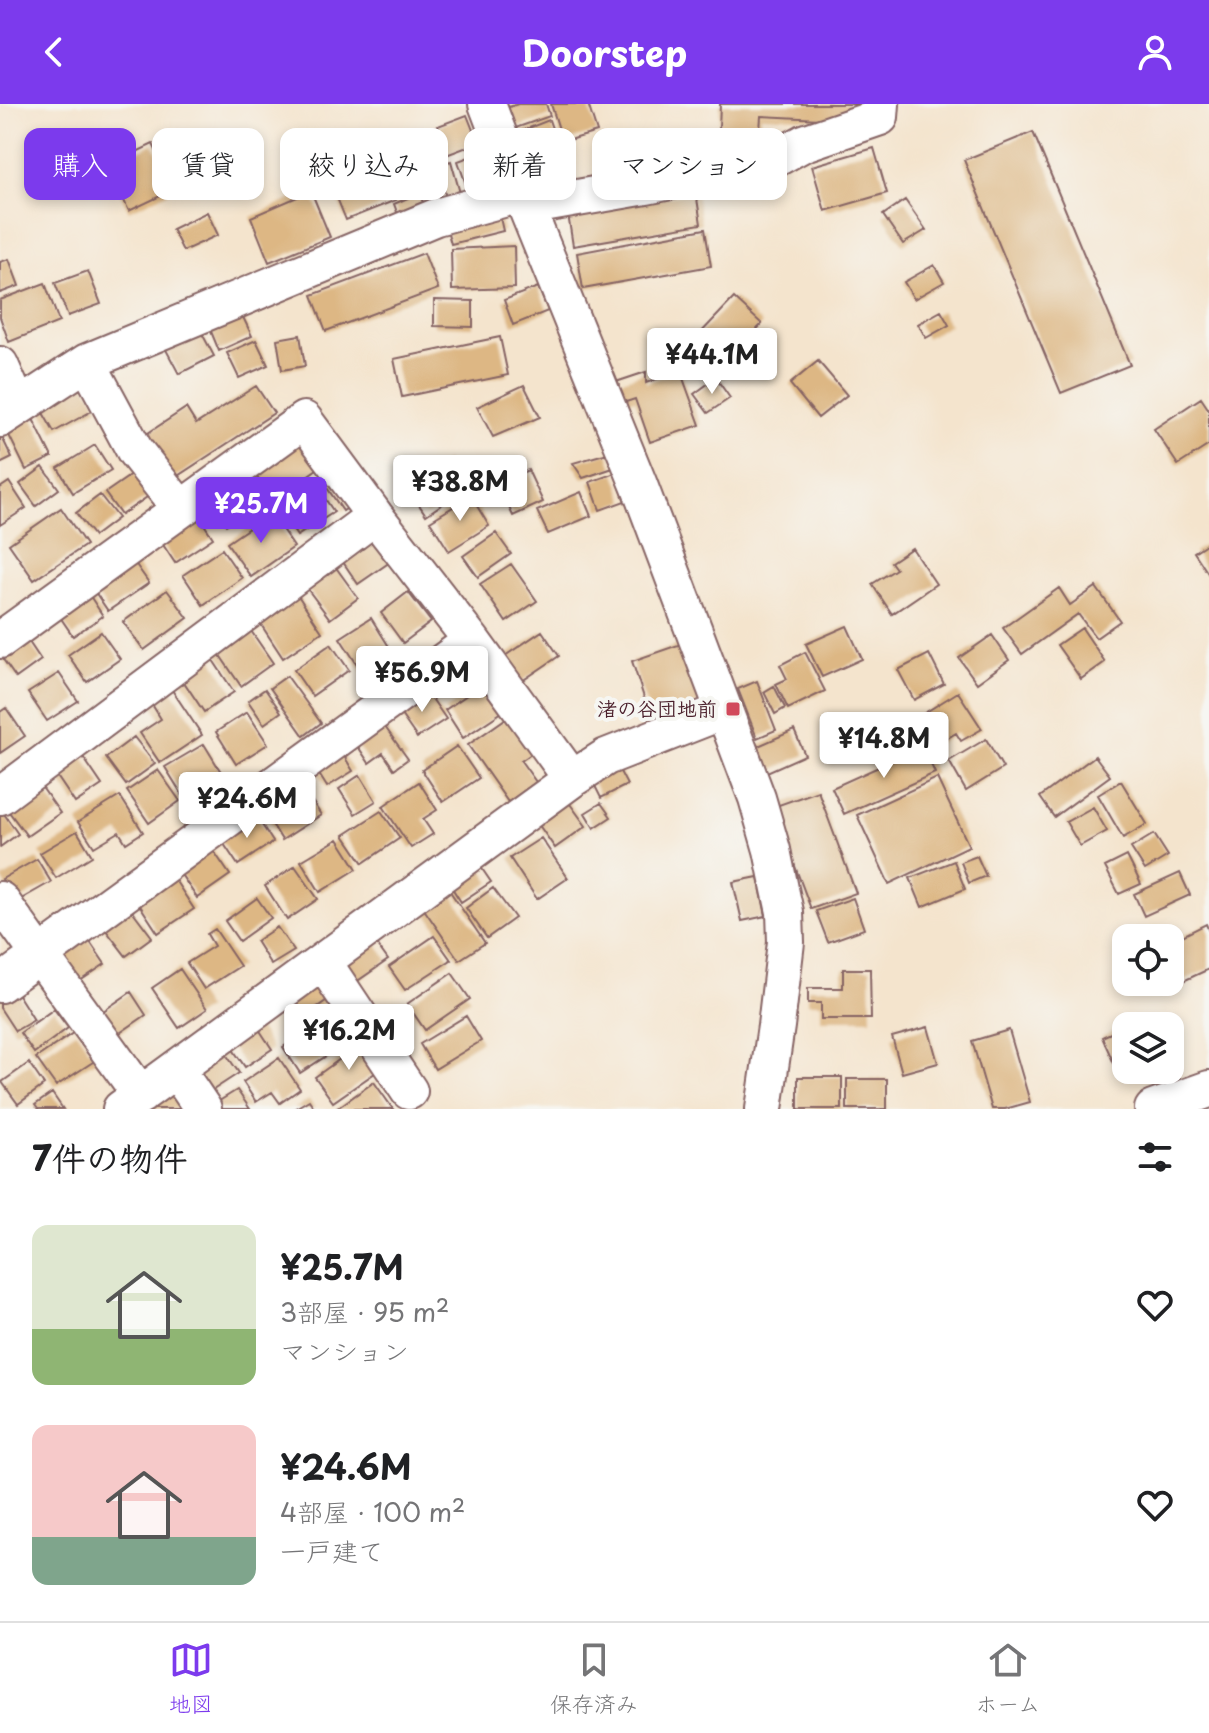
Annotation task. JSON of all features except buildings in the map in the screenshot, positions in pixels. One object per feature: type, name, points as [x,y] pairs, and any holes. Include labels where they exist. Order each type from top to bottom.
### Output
[{"type":"street","points":[[487,104],[523,201],[639,485],[766,827],[785,912],[786,942],[764,1109]]},
{"type":"street","points":[[0,365],[9,412],[87,362],[436,217],[523,201],[646,186],[771,161],[804,143],[880,117],[881,104]]},
{"type":"street","points":[[87,362],[135,451],[180,508]]},
{"type":"street","points":[[0,640],[304,420],[472,641],[572,779]]},
{"type":"street","points":[[0,796],[375,516]]},
{"type":"street","points":[[0,984],[472,641]]},
{"type":"street","points":[[0,900],[40,956],[131,1102],[572,779],[606,757],[723,711]]},
{"type":"street","points":[[323,962],[409,1091]]},
{"type":"street","points":[[176,1069],[203,1109]]},
{"type":"street","points":[[1153,1109],[1209,1089]]},
{"type":"place","name":"渚の谷団地前","points":[[733,709]]}]
